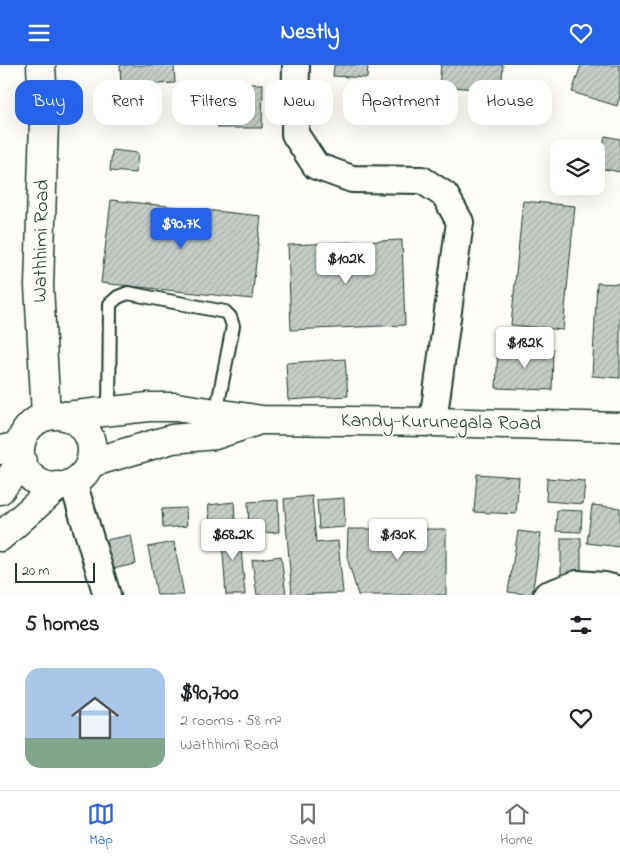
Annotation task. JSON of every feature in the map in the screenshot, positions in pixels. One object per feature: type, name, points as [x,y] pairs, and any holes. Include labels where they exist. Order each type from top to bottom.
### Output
[{"type":"main road","name":"Wathhimi Road","points":[[41,65],[44,122],[39,287],[56,416]]},
{"type":"main road","name":"Kandy-Kurunegala Road","points":[[56,416],[149,407],[176,407],[262,420],[620,427]]},
{"type":"main road","points":[[0,490],[14,452],[25,433],[34,423],[56,416],[83,427],[91,444],[74,477],[46,485],[36,481],[27,472],[14,452]]},
{"type":"main road","name":"Kandy-Kurunegala Road","points":[[0,537],[74,477],[172,439],[215,435],[262,420]]},
{"type":"street","points":[[296,65],[295,133],[316,166],[352,179],[422,180],[445,195],[460,222],[433,422]]},
{"type":"street","points":[[74,477],[107,595]]},
{"type":"street","points":[[547,595],[576,584],[620,589]]},
{"type":"lane","points":[[109,411],[110,305],[118,297],[128,293],[225,312],[230,317],[233,326],[216,414]]},
{"type":"building","points":[[120,65],[174,65],[175,80],[172,80],[172,83],[162,84],[162,80],[121,80]]},
{"type":"building","points":[[334,65],[368,65],[367,78],[333,76]]},
{"type":"building","points":[[441,65],[503,65],[502,80],[468,80],[468,88],[458,88],[458,80],[440,80]]},
{"type":"building","points":[[581,65],[620,65],[620,96],[617,106],[572,92]]},
{"type":"building","points":[[255,84],[263,84],[262,128],[218,128],[218,125],[255,125]]},
{"type":"building","points":[[605,136],[620,139],[620,172],[605,169]]},
{"type":"building","points":[[112,150],[138,153],[136,173],[110,171]]},
{"type":"building","points":[[111,200],[261,216],[252,299],[101,283]]},
{"type":"building","points":[[523,201],[575,206],[563,330],[511,325]]},
{"type":"building","points":[[402,240],[405,325],[291,330],[288,245]]},
{"type":"building","points":[[597,283],[620,284],[620,378],[592,376]]},
{"type":"building","points":[[498,347],[553,349],[552,390],[496,388]]},
{"type":"building","points":[[345,359],[348,396],[288,400],[286,363]]},
{"type":"building","points":[[477,474],[519,477],[516,514],[474,512]]},
{"type":"building","points":[[547,478],[585,481],[583,504],[546,501]]},
{"type":"building","points":[[312,496],[316,543],[338,541],[343,593],[292,595],[284,499]]},
{"type":"building","points":[[344,498],[345,527],[319,529],[317,500]]},
{"type":"building","points":[[278,500],[279,532],[249,534],[248,502]]},
{"type":"building","points":[[234,502],[235,520],[210,522],[208,505]]},
{"type":"building","points":[[592,505],[620,508],[620,547],[587,543]]},
{"type":"building","points":[[186,508],[187,526],[163,528],[162,509]]},
{"type":"building","points":[[557,510],[582,511],[581,532],[556,531]]},
{"type":"building","points":[[239,525],[245,595],[226,595],[221,526]]},
{"type":"building","points":[[348,529],[446,529],[446,595],[358,595],[347,557]]},
{"type":"building","points":[[518,531],[541,534],[532,595],[508,592]]},
{"type":"building","points":[[131,535],[136,564],[107,570],[101,541]]},
{"type":"building","points":[[561,538],[581,538],[581,575],[561,575]]},
{"type":"building","points":[[174,542],[184,595],[157,595],[148,547]]},
{"type":"building","points":[[281,556],[286,595],[257,595],[252,560]]}]
